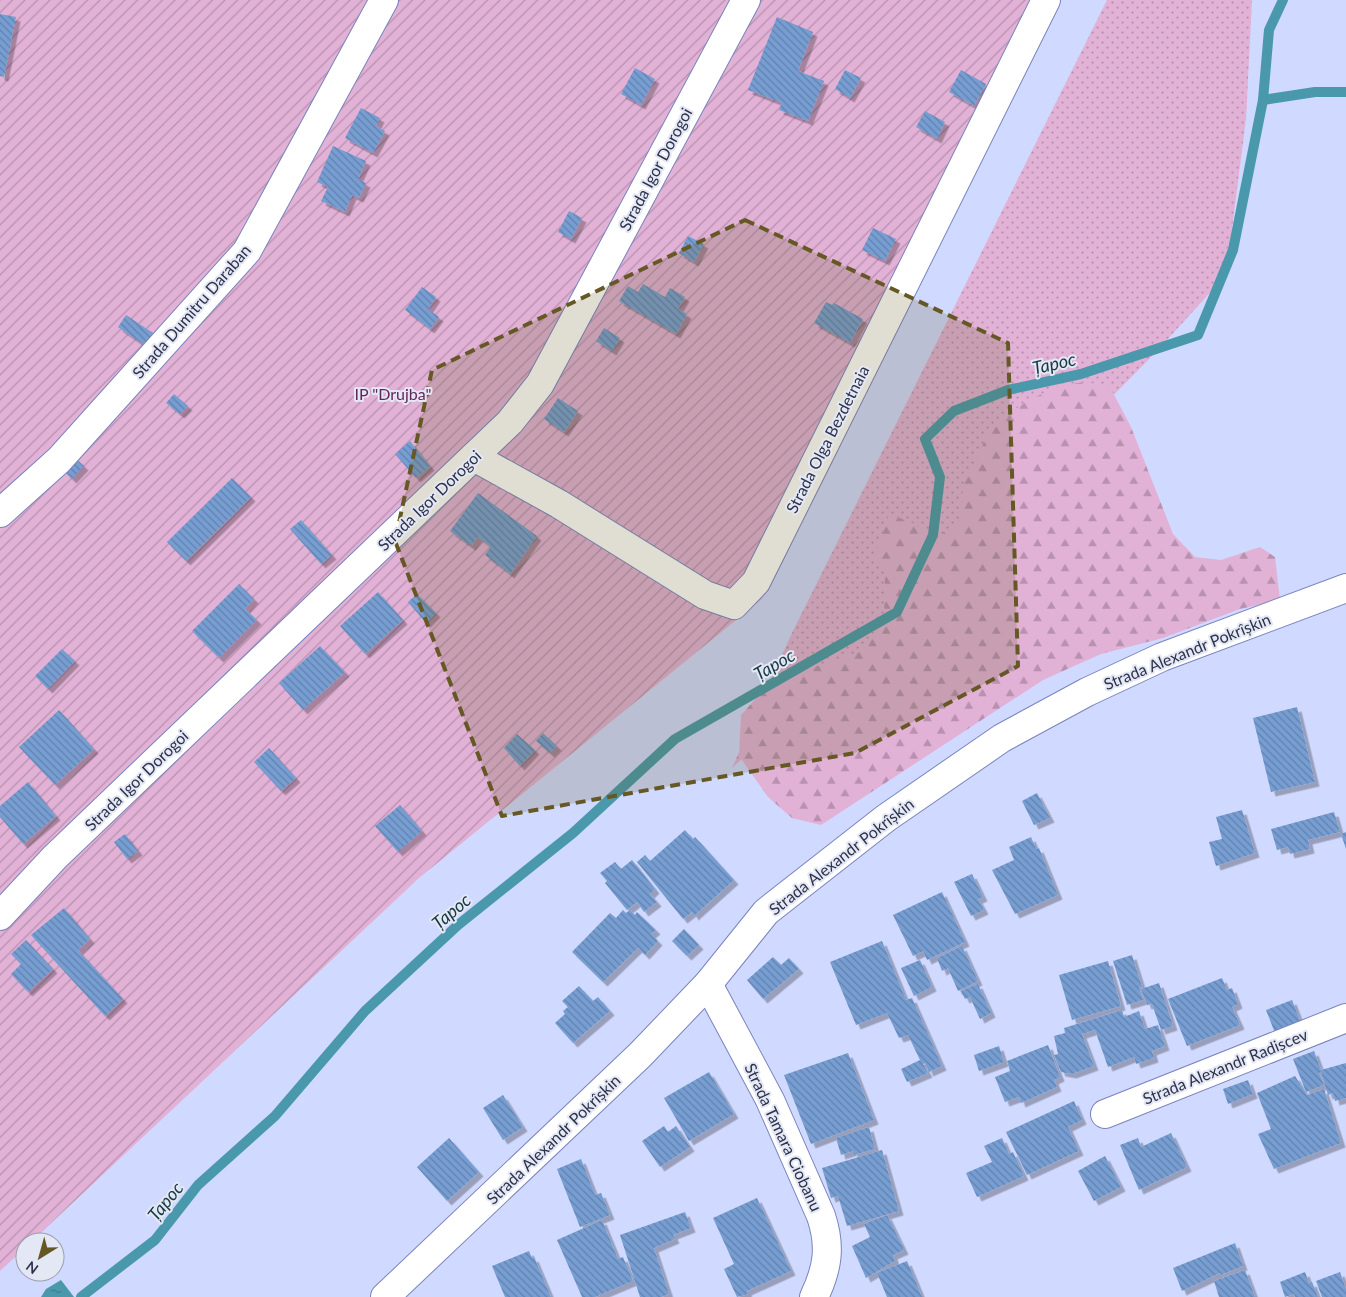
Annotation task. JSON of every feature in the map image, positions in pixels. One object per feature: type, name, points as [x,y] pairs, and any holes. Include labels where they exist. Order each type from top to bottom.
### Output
[{"type":"street","name":"Strada Dumitru Daraban","points":[[0,513],[59,460],[247,251],[384,0]]},
{"type":"street","name":"Strada Igor Dorogoi","points":[[0,916],[55,857],[510,422],[540,384],[746,0]]},
{"type":"street","name":"Strada Olga Bezdetnaia","points":[[474,457],[559,504],[705,595],[734,604],[756,582],[1046,0]]},
{"type":"street","name":"Strada Alexandr Pokrîșkin","points":[[385,1297],[588,1106],[708,984],[766,912],[886,818],[1002,738],[1087,692],[1162,657],[1346,588]]},
{"type":"street","name":"Strada Tamara Ciobanu","points":[[708,984],[770,1100],[828,1236],[825,1268],[814,1297]]},
{"type":"street","name":"Strada Alexandr Radișcev","points":[[1105,1114],[1346,1018]]},
{"type":"highlighted area","points":[[745,220],[1008,343],[1018,666],[855,753],[502,816],[395,541],[432,370]]},
{"type":"green space","name":"IP \"Drujba\"","points":[[0,0],[1061,0],[762,599],[419,878],[42,1232],[15,1232],[15,1257],[0,1271]]},
{"type":"green space","points":[[1107,0],[1252,0],[1246,119],[1226,275],[1157,351],[862,651],[732,768],[791,635]]},
{"type":"green space","points":[[1086,382],[1110,387],[1131,427],[1173,534],[1195,557],[1221,560],[1260,547],[1275,557],[1280,600],[1240,609],[1163,638],[1101,654],[1043,680],[821,825],[792,818],[768,797],[739,756],[741,715],[760,694],[791,675],[862,651],[884,618],[885,572],[874,556],[889,514],[913,523],[934,540],[959,521],[964,483],[993,424],[1031,399],[1061,385]]},
{"type":"water","points":[[58,1282],[63,1282],[74,1297],[41,1297],[46,1289]]},
{"type":"building","points":[[0,14],[16,17],[4,77],[0,76]]},
{"type":"building","points":[[777,17],[813,32],[798,71],[824,81],[808,121],[779,110],[782,103],[748,90]]},
{"type":"building","points":[[635,68],[655,79],[641,105],[621,94]]},
{"type":"building","points":[[845,70],[861,78],[850,98],[835,89]]},
{"type":"building","points":[[961,70],[986,84],[974,106],[949,92]]},
{"type":"building","points":[[361,108],[380,118],[376,126],[385,131],[373,153],[345,138]]},
{"type":"building","points":[[925,111],[945,122],[937,139],[916,127]]},
{"type":"building","points":[[333,146],[366,161],[358,179],[366,183],[359,198],[352,195],[345,212],[321,201],[328,187],[317,182]]},
{"type":"building","points":[[569,211],[582,218],[571,239],[558,232]]},
{"type":"building","points":[[873,228],[896,239],[885,261],[862,250]]},
{"type":"building","points":[[688,236],[704,244],[694,262],[679,253]]},
{"type":"building","points":[[643,284],[665,297],[670,288],[685,297],[678,309],[687,314],[676,334],[619,301],[628,286],[638,292]]},
{"type":"building","points":[[422,287],[436,297],[428,309],[439,317],[430,329],[405,310]]},
{"type":"building","points":[[826,302],[832,305],[834,303],[863,319],[850,343],[814,323]]},
{"type":"building","points":[[126,315],[153,333],[144,345],[118,327]]},
{"type":"building","points":[[604,328],[620,338],[612,351],[596,341]]},
{"type":"building","points":[[174,394],[188,406],[180,414],[166,403]]},
{"type":"building","points":[[558,398],[578,411],[564,432],[544,419]]},
{"type":"building","points":[[410,441],[430,466],[416,478],[395,454]]},
{"type":"building","points":[[73,456],[84,466],[72,479],[61,468]]},
{"type":"building","points":[[232,478],[251,497],[186,561],[167,542]]},
{"type":"building","points":[[478,493],[537,536],[510,574],[485,555],[491,547],[478,537],[471,546],[450,531]]},
{"type":"building","points":[[301,520],[332,555],[321,564],[290,529]]},
{"type":"building","points":[[239,584],[254,599],[245,609],[257,620],[219,658],[192,631]]},
{"type":"building","points":[[378,592],[403,620],[365,654],[340,626]]},
{"type":"building","points":[[417,594],[436,613],[426,623],[408,602]]},
{"type":"building","points":[[320,646],[345,672],[303,710],[279,683]]},
{"type":"building","points":[[62,649],[75,661],[48,689],[35,676]]},
{"type":"building","points":[[1297,707],[1315,782],[1271,792],[1253,718]]},
{"type":"building","points":[[59,710],[94,749],[55,785],[19,747]]},
{"type":"building","points":[[543,733],[557,746],[550,753],[536,741]]},
{"type":"building","points":[[517,734],[535,750],[520,766],[504,748]]},
{"type":"building","points":[[269,748],[296,778],[281,791],[254,762]]},
{"type":"building","points":[[28,782],[56,816],[23,844],[0,817],[0,806]]},
{"type":"building","points":[[1037,793],[1050,818],[1034,825],[1022,801]]},
{"type":"building","points":[[400,805],[422,831],[398,852],[375,826]]},
{"type":"building","points":[[1242,810],[1255,853],[1216,866],[1209,842],[1222,839],[1216,817]]},
{"type":"building","points":[[1334,812],[1340,832],[1308,840],[1310,849],[1290,854],[1288,847],[1277,850],[1271,829]]},
{"type":"building","points":[[685,830],[693,839],[695,837],[734,880],[694,916],[692,912],[683,919],[637,862],[645,855],[650,861]]},
{"type":"building","points":[[1346,832],[1346,849],[1341,834]]},
{"type":"building","points":[[125,834],[138,851],[127,859],[114,842]]},
{"type":"building","points":[[1031,837],[1036,849],[1039,848],[1058,895],[1015,914],[992,870],[1014,860],[1009,847]]},
{"type":"building","points":[[632,860],[655,889],[650,894],[657,902],[644,912],[637,902],[627,910],[605,883],[607,881],[600,873],[615,862],[621,869]]},
{"type":"building","points":[[972,874],[983,897],[978,899],[984,910],[971,916],[954,882]]},
{"type":"building","points":[[942,892],[965,942],[927,960],[923,951],[913,956],[893,915]]},
{"type":"building","points":[[64,908],[90,939],[78,950],[123,999],[105,1016],[31,935]]},
{"type":"building","points":[[623,910],[626,913],[630,910],[635,915],[637,912],[656,930],[651,934],[658,941],[645,955],[638,948],[603,982],[572,952],[610,913],[616,918]]},
{"type":"building","points":[[684,929],[699,945],[687,956],[672,941]]},
{"type":"building","points":[[26,940],[53,969],[28,992],[11,974],[21,964],[11,954]]},
{"type":"building","points":[[882,941],[906,1000],[912,998],[942,1066],[929,1072],[925,1063],[923,1064],[928,1073],[907,1082],[901,1069],[920,1060],[908,1035],[899,1038],[887,1013],[856,1025],[830,962]]},
{"type":"building","points":[[962,946],[978,981],[958,991],[948,968],[942,971],[937,958]]},
{"type":"building","points":[[1132,955],[1142,987],[1139,988],[1143,1000],[1127,1005],[1113,961]]},
{"type":"building","points":[[773,957],[781,965],[789,958],[799,969],[763,999],[747,980]]},
{"type":"building","points":[[920,960],[932,987],[914,996],[901,968]]},
{"type":"building","points":[[1108,961],[1121,1006],[1072,1020],[1059,975]]},
{"type":"building","points":[[1222,978],[1227,990],[1232,988],[1238,1004],[1232,1007],[1240,1025],[1187,1046],[1168,999]]},
{"type":"building","points":[[1159,983],[1173,1026],[1161,1030],[1152,1004],[1147,1005],[1141,989]]},
{"type":"building","points":[[978,984],[991,1013],[980,1019],[970,997],[965,999],[961,991]]},
{"type":"building","points":[[579,986],[593,1001],[598,997],[610,1011],[573,1043],[555,1023],[565,1014],[563,1011],[568,1007],[562,1001]]},
{"type":"building","points":[[1292,1000],[1301,1023],[1275,1033],[1266,1010]]},
{"type":"building","points":[[1122,1010],[1124,1017],[1139,1011],[1145,1029],[1158,1025],[1165,1046],[1152,1051],[1154,1058],[1136,1064],[1134,1057],[1108,1067],[1095,1030],[1082,1034],[1094,1066],[1072,1074],[1061,1072],[1054,1055],[1058,1054],[1054,1036],[1065,1033],[1064,1028]]},
{"type":"building","points":[[1048,1045],[1060,1077],[1054,1080],[1057,1087],[1021,1103],[1019,1097],[1005,1102],[995,1077],[1010,1071],[1007,1061]]},
{"type":"building","points":[[999,1046],[1004,1062],[979,1071],[974,1055]]},
{"type":"building","points":[[1314,1051],[1321,1070],[1346,1063],[1346,1098],[1335,1101],[1333,1093],[1328,1095],[1321,1072],[1319,1073],[1324,1085],[1306,1092],[1293,1059]]},
{"type":"building","points":[[848,1053],[874,1120],[811,1144],[784,1075]]},
{"type":"building","points":[[709,1072],[734,1114],[689,1141],[664,1098]]},
{"type":"building","points":[[1295,1076],[1307,1095],[1324,1089],[1341,1143],[1274,1169],[1258,1134],[1271,1129],[1257,1093]]},
{"type":"building","points":[[1248,1080],[1253,1094],[1228,1104],[1223,1089]]},
{"type":"building","points":[[503,1095],[523,1127],[503,1140],[483,1108]]},
{"type":"building","points":[[1074,1101],[1082,1120],[1068,1127],[1079,1151],[1027,1175],[1006,1132]]},
{"type":"building","points":[[664,1126],[668,1132],[676,1126],[690,1147],[660,1167],[642,1141]]},
{"type":"building","points":[[869,1127],[875,1149],[854,1155],[853,1151],[841,1155],[836,1138]]},
{"type":"building","points":[[1171,1133],[1187,1167],[1139,1190],[1120,1145],[1138,1138],[1141,1147]]},
{"type":"building","points":[[449,1138],[479,1172],[447,1201],[417,1167]]},
{"type":"building","points":[[1002,1138],[1009,1154],[1013,1152],[1024,1176],[977,1197],[966,1173],[992,1162],[984,1146]]},
{"type":"building","points":[[882,1150],[899,1211],[847,1226],[838,1196],[831,1198],[822,1168]]},
{"type":"building","points":[[1105,1156],[1121,1187],[1094,1201],[1078,1171]]},
{"type":"building","points":[[581,1159],[595,1195],[601,1193],[610,1215],[580,1227],[557,1169]]},
{"type":"building","points":[[757,1198],[791,1271],[747,1291],[748,1294],[737,1297],[724,1269],[734,1264],[713,1218]]},
{"type":"building","points":[[685,1212],[691,1228],[673,1235],[675,1239],[654,1248],[669,1294],[661,1297],[640,1297],[620,1235]]},
{"type":"building","points":[[887,1215],[904,1250],[893,1255],[895,1261],[866,1278],[852,1246],[870,1237],[864,1224]]},
{"type":"building","points":[[602,1220],[618,1259],[623,1257],[633,1281],[595,1297],[582,1297],[557,1240]]},
{"type":"building","points":[[1235,1243],[1243,1266],[1221,1275],[1220,1273],[1182,1291],[1173,1268]]},
{"type":"building","points":[[529,1251],[532,1258],[534,1257],[551,1297],[505,1297],[492,1266]]},
{"type":"building","points":[[907,1261],[922,1297],[887,1297],[877,1273]]},
{"type":"building","points":[[1245,1270],[1255,1297],[1219,1297],[1214,1281]]},
{"type":"building","points":[[1305,1272],[1309,1283],[1312,1282],[1318,1297],[1295,1297],[1294,1294],[1285,1297],[1280,1282]]},
{"type":"building","points":[[1340,1272],[1346,1289],[1346,1297],[1322,1297],[1316,1281]]},
{"type":"waterway","points":[[1263,100],[1269,30],[1283,0]]},
{"type":"waterway","name":"Țapoc","points":[[81,1297],[155,1240],[198,1185],[275,1116],[365,1011],[458,925],[573,833],[675,739],[897,612],[933,535],[940,477],[925,439],[954,411],[1008,390],[1081,374],[1198,335],[1233,250],[1263,100],[1315,92],[1346,92]]}]
